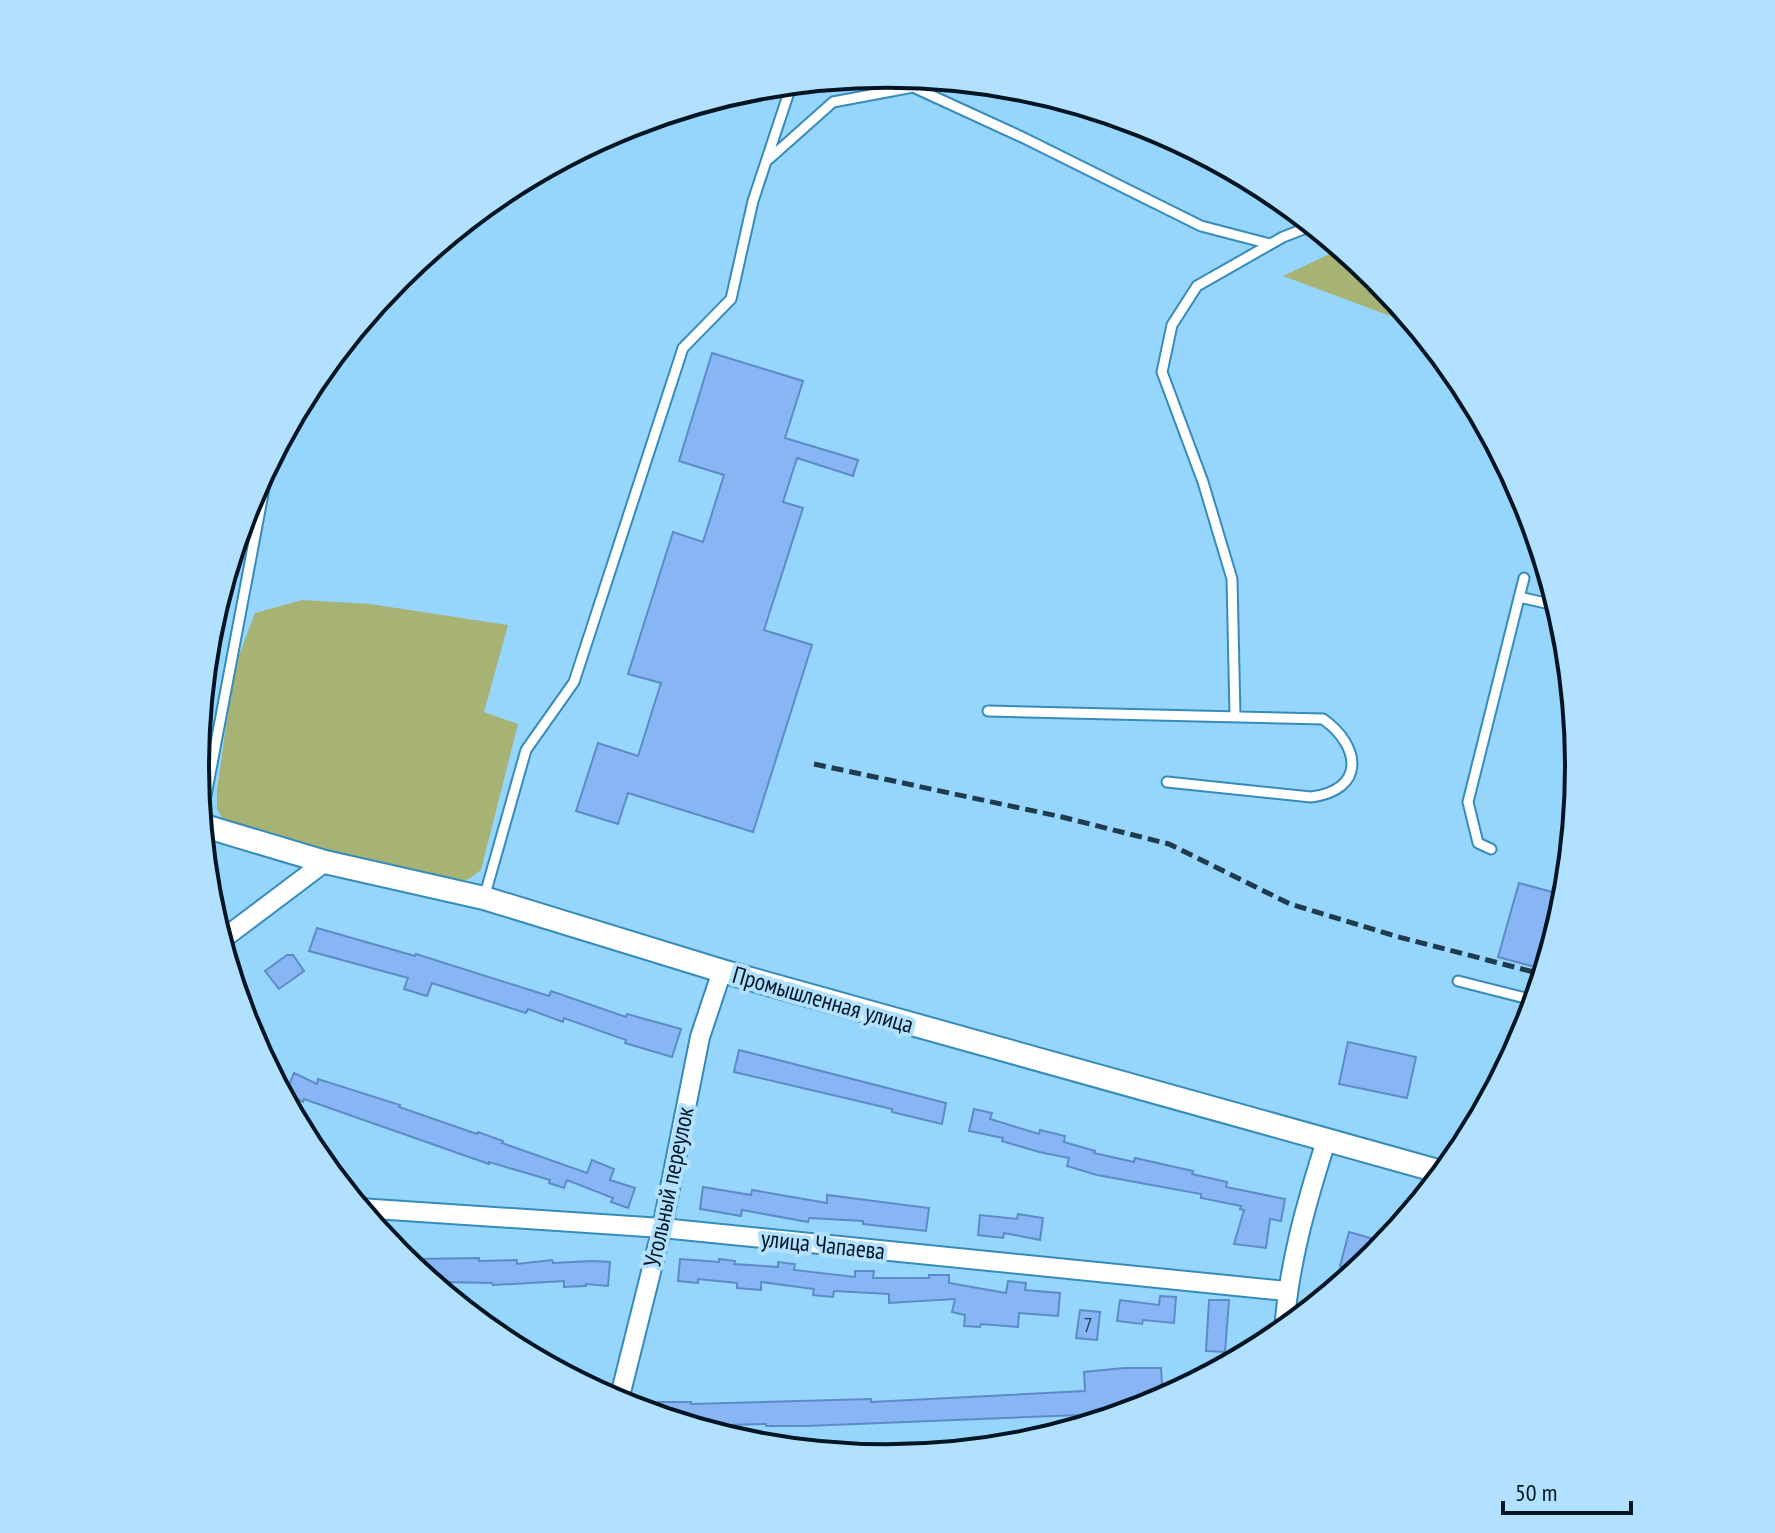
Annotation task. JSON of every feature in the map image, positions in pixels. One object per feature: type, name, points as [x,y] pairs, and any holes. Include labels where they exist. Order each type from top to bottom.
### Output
[{"type":"street","name":"Промышленная улица","points":[[212,827],[325,862],[484,898],[722,971],[1433,1170]]},
{"type":"street","points":[[230,933],[325,862]]},
{"type":"street","name":"Угольный переулок","points":[[621,1390],[662,1228],[700,1037],[722,971]]},
{"type":"street","points":[[1285,1316],[1286,1291],[1303,1211],[1326,1141]]},
{"type":"street","name":"улица Чапаева","points":[[373,1209],[662,1228],[1286,1291]]},
{"type":"lane","points":[[766,161],[833,102],[906,88]]},
{"type":"lane","points":[[917,89],[1201,226],[1270,244]]},
{"type":"lane","points":[[484,898],[526,750],[574,682],[683,348],[731,299],[753,201],[788,96]]},
{"type":"lane","points":[[1235,716],[1232,579],[1203,482],[1162,372],[1172,325],[1197,286],[1270,244],[1303,230]]},
{"type":"lane","points":[[209,780],[260,509]]},
{"type":"lane","points":[[1491,849],[1478,843],[1468,802],[1524,578]]},
{"type":"lane","points":[[1519,597],[1546,603]]},
{"type":"lane","points":[[988,711],[1323,719],[1333,726],[1348,747],[1352,765],[1343,787],[1328,795],[1311,797],[1167,782]]},
{"type":"lane","points":[[1458,981],[1525,998]]},
{"type":"green space","points":[[1331,253],[1398,319],[1283,276]]},
{"type":"green space","points":[[302,600],[370,604],[508,625],[484,712],[518,724],[481,870],[469,879],[452,882],[319,848],[223,819],[217,809],[234,669],[255,613]]},
{"type":"building","points":[[712,353],[803,381],[785,438],[858,460],[853,476],[797,458],[783,502],[803,508],[764,630],[812,645],[753,832],[628,793],[618,824],[576,811],[598,743],[638,756],[661,683],[628,674],[673,532],[703,542],[724,475],[679,461]]},
{"type":"building","points":[[1519,883],[1554,892],[1535,967],[1498,957]]},
{"type":"building","points":[[317,928],[416,954],[549,996],[551,991],[626,1017],[627,1014],[681,1029],[672,1057],[625,1043],[626,1040],[564,1018],[563,1022],[528,1009],[526,1013],[432,983],[427,996],[404,989],[408,978],[309,951]]},
{"type":"building","points":[[287,955],[293,955],[304,971],[279,989],[265,971]]},
{"type":"building","points":[[1348,1042],[1416,1057],[1407,1098],[1339,1084]]},
{"type":"building","points":[[739,1050],[946,1103],[942,1124],[892,1112],[892,1109],[734,1072]]},
{"type":"building","points":[[294,1073],[317,1084],[318,1079],[478,1132],[587,1173],[592,1160],[614,1169],[610,1180],[635,1188],[628,1208],[611,1202],[613,1198],[567,1180],[564,1188],[549,1183],[550,1180],[489,1164],[304,1099],[303,1102],[296,1099],[289,1085]]},
{"type":"building","points":[[974,1109],[992,1113],[990,1119],[1039,1134],[1040,1130],[1065,1136],[1064,1142],[1094,1153],[1134,1162],[1135,1158],[1193,1171],[1192,1174],[1227,1182],[1226,1187],[1285,1199],[1281,1221],[1270,1219],[1266,1248],[1234,1244],[1244,1210],[1240,1209],[1241,1206],[1201,1198],[1201,1194],[1097,1175],[1067,1166],[1069,1158],[969,1131]]},
{"type":"building","points":[[703,1187],[751,1195],[752,1190],[827,1203],[827,1195],[929,1208],[926,1231],[863,1224],[863,1221],[809,1218],[808,1222],[742,1210],[741,1216],[700,1209]]},
{"type":"building","points":[[1018,1214],[1043,1218],[1040,1240],[1004,1233],[1003,1238],[978,1235],[980,1215],[1017,1219]]},
{"type":"building","points":[[1349,1232],[1374,1239],[1345,1267],[1340,1266]]},
{"type":"building","points":[[421,1259],[517,1260],[517,1264],[552,1260],[553,1263],[610,1262],[608,1286],[586,1284],[564,1287],[564,1281],[493,1285],[446,1282]]},
{"type":"building","points":[[680,1259],[719,1262],[719,1259],[735,1261],[734,1264],[778,1267],[778,1262],[795,1264],[794,1270],[855,1277],[855,1271],[874,1271],[873,1278],[949,1275],[949,1283],[1006,1293],[1008,1281],[1026,1283],[1025,1290],[1060,1293],[1058,1316],[1019,1313],[1018,1327],[964,1326],[965,1315],[952,1312],[955,1299],[889,1303],[889,1294],[834,1291],[833,1297],[813,1295],[814,1289],[761,1282],[761,1290],[737,1288],[737,1283],[698,1279],[698,1283],[678,1281]]},
{"type":"building","points":[[1160,1296],[1176,1297],[1174,1323],[1117,1321],[1120,1300],[1159,1305]]},
{"type":"building","points":[[1209,1300],[1229,1300],[1225,1352],[1206,1351]]},
{"type":"building","points":[[1080,1310],[1100,1312],[1097,1340],[1076,1338]]},
{"type":"building","points":[[1161,1368],[1162,1386],[1087,1415],[806,1426],[725,1425],[651,1402],[691,1404],[871,1399],[871,1402],[1085,1391],[1084,1372]]},
{"type":"railway","points":[[814,764],[1062,817],[1169,844],[1290,904],[1395,936],[1534,972]]}]
